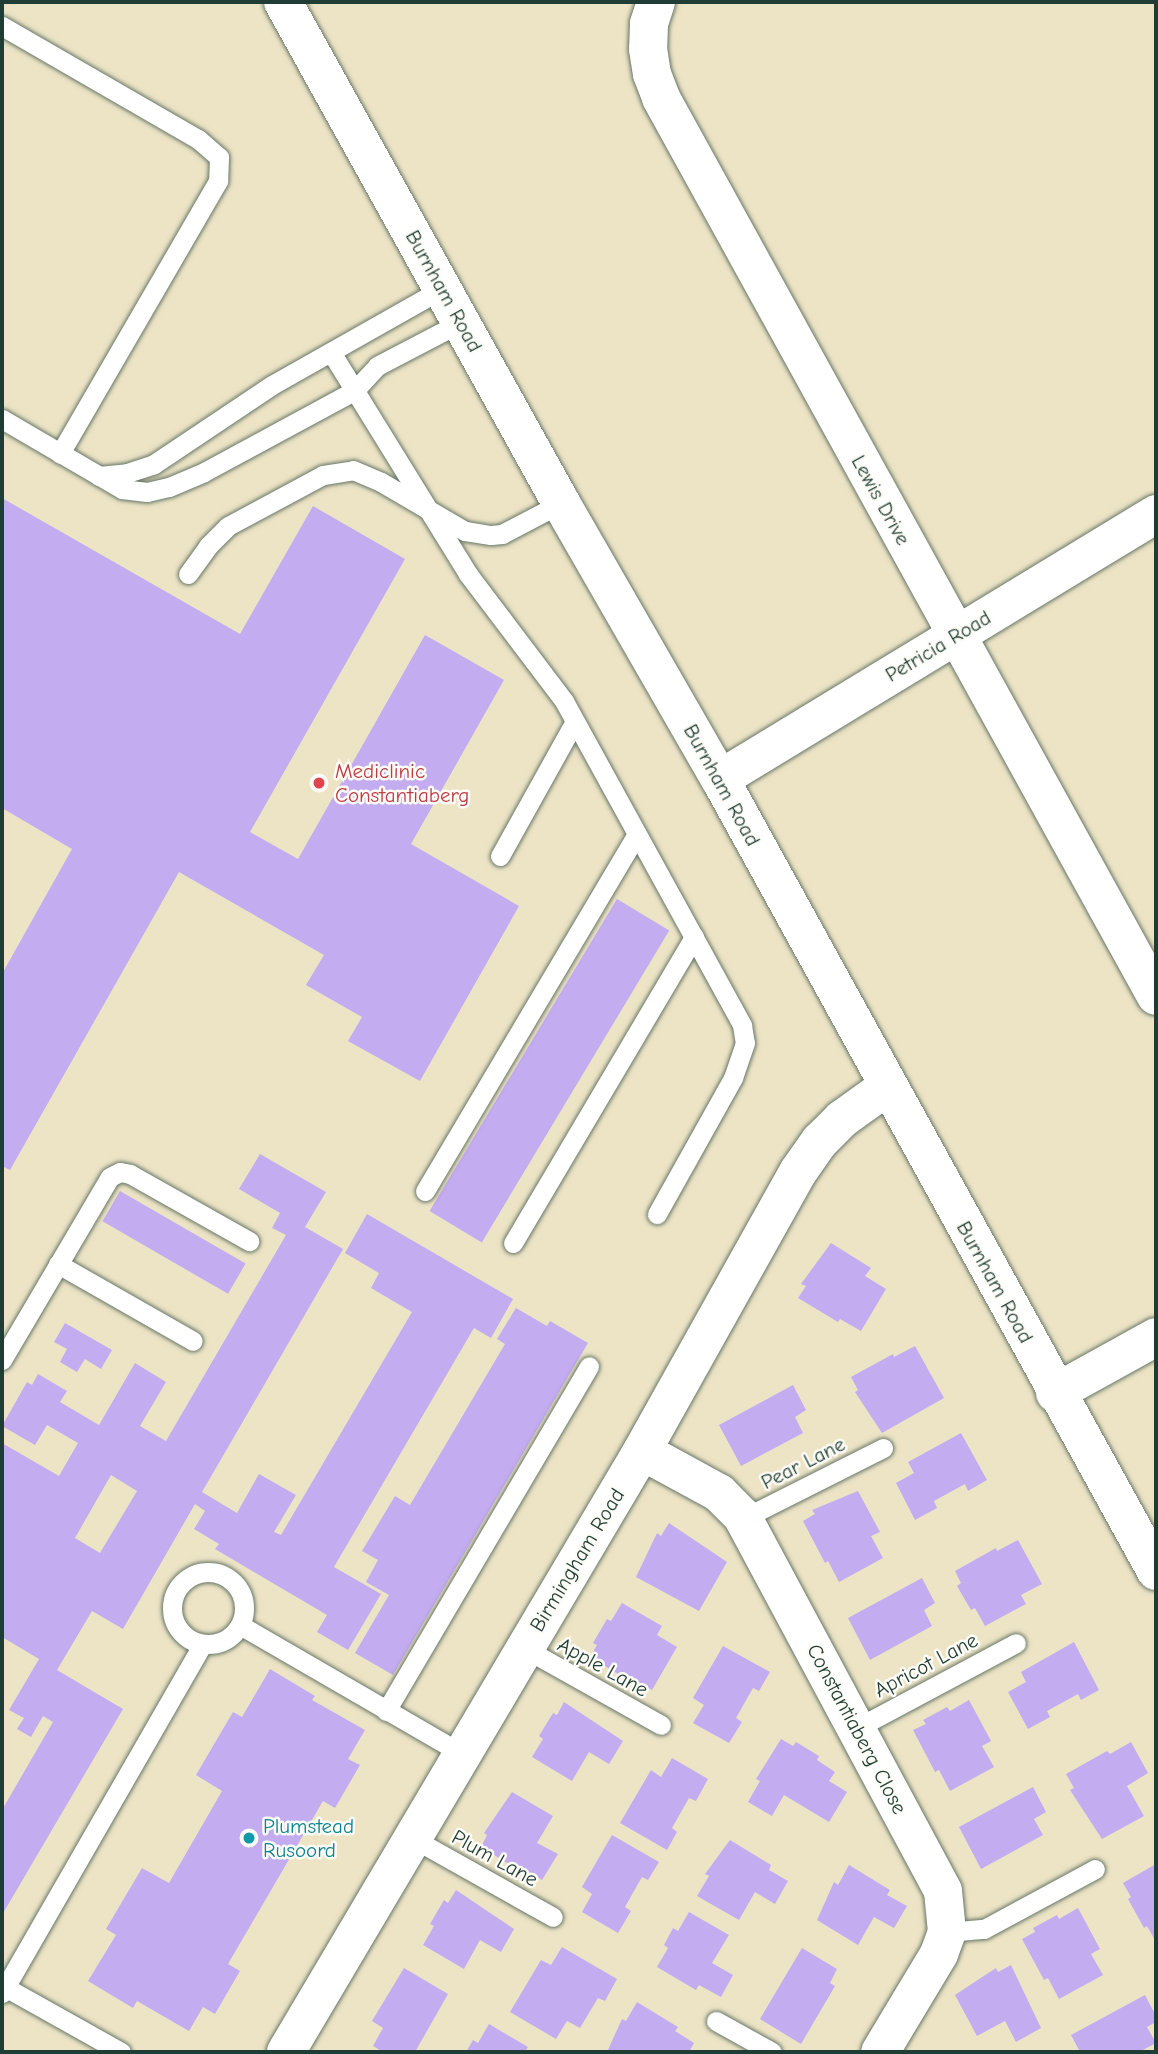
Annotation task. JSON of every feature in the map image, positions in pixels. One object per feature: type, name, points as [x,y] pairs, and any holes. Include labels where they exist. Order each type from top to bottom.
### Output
[{"type":"street","name":"Burnham Road","points":[[283,2],[561,503],[720,779],[1055,1393],[1156,1572]]},
{"type":"street","name":"Lewis Drive","points":[[656,2],[649,24],[648,49],[652,75],[661,98],[955,636],[1154,989]]},
{"type":"street","name":"Petricia Road","points":[[720,779],[1156,514]]},
{"type":"street","name":"Birmingham Road","points":[[286,2052],[642,1451],[798,1172],[820,1141],[842,1119],[888,1086]]},
{"type":"street","points":[[1055,1393],[1156,1337]]},
{"type":"street","name":"Constantiaberg Close","points":[[642,1451],[719,1493],[742,1516],[943,1891],[947,1932]]},
{"type":"street","points":[[880,2052],[932,1965],[947,1932]]},
{"type":"lane","points":[[2,26],[198,139],[219,156],[218,181],[60,454]]},
{"type":"lane","points":[[97,476],[127,473],[154,464],[272,385],[442,289]]},
{"type":"lane","points":[[2,419],[122,489],[148,492],[169,487],[204,472],[354,391],[377,366],[461,322]]},
{"type":"lane","points":[[331,352],[485,598],[547,675],[742,1025],[745,1043],[733,1078],[657,1214]]},
{"type":"lane","points":[[188,574],[208,546],[228,526],[323,475],[353,470],[381,482],[465,531],[491,535],[502,534],[561,503]]},
{"type":"lane","points":[[499,856],[575,721]]},
{"type":"lane","points":[[425,1191],[637,834]]},
{"type":"lane","points":[[513,1243],[694,937]]},
{"type":"lane","points":[[2,1360],[110,1177],[120,1172],[145,1181],[249,1241]]},
{"type":"lane","points":[[58,1264],[192,1341]]},
{"type":"lane","points":[[386,1711],[590,1366]]},
{"type":"lane","name":"Pear Lane","points":[[742,1516],[758,1511],[883,1448]]},
{"type":"lane","points":[[208,1571],[230,1579],[243,1597],[245,1608],[240,1625],[230,1638],[219,1643],[202,1645],[186,1638],[173,1619],[173,1597],[187,1578],[208,1571]]},
{"type":"lane","points":[[240,1625],[464,1755]]},
{"type":"lane","name":"Apricot Lane","points":[[857,1728],[1016,1643]]},
{"type":"lane","points":[[121,2052],[4,1990],[202,1645]]},
{"type":"lane","name":"Apple Lane","points":[[524,1648],[661,1725]]},
{"type":"lane","name":"Plum Lane","points":[[414,1839],[553,1917]]},
{"type":"lane","points":[[947,1932],[984,1929],[1095,1869]]},
{"type":"lane","points":[[716,2021],[772,2052]]},
{"type":"building","points":[[2,498],[240,634],[313,506],[405,559],[250,832],[298,859],[425,635],[504,680],[411,844],[519,906],[420,1081],[348,1041],[362,1017],[306,985],[324,955],[179,872],[10,1170],[2,1166],[2,974],[72,849],[2,808]]},
{"type":"building","points":[[617,899],[669,930],[482,1242],[430,1211]]},
{"type":"building","points":[[260,1154],[326,1192],[305,1227],[343,1249],[202,1492],[237,1513],[259,1474],[296,1495],[274,1532],[281,1535],[412,1312],[371,1288],[379,1273],[345,1253],[367,1214],[513,1299],[491,1338],[474,1328],[334,1567],[381,1594],[348,1650],[317,1632],[327,1615],[215,1549],[219,1544],[194,1529],[205,1511],[195,1504],[123,1629],[92,1611],[57,1670],[123,1709],[2,1915],[2,1810],[53,1722],[43,1716],[31,1737],[17,1729],[24,1718],[9,1710],[39,1659],[2,1637],[2,1443],[59,1476],[78,1443],[47,1425],[35,1445],[2,1426],[27,1382],[32,1385],[38,1374],[67,1391],[60,1402],[99,1425],[135,1363],[166,1382],[140,1426],[166,1441],[286,1235],[272,1228],[280,1213],[239,1189]],"holes":[[[111,1475],[137,1491],[100,1553],[75,1538]]]},
{"type":"building","points":[[120,1191],[246,1264],[228,1294],[102,1221]]},
{"type":"building","points":[[831,1243],[871,1268],[865,1276],[886,1289],[861,1331],[840,1319],[838,1322],[798,1298],[806,1286],[801,1284]]},
{"type":"building","points":[[516,1308],[547,1326],[550,1321],[588,1343],[393,1675],[355,1653],[389,1595],[366,1582],[378,1560],[362,1551],[395,1496],[410,1505],[505,1344],[497,1339]]},
{"type":"building","points":[[65,1323],[112,1350],[101,1369],[85,1359],[77,1372],[60,1362],[67,1349],[54,1342]]},
{"type":"building","points":[[915,1346],[944,1398],[882,1433],[855,1392],[858,1390],[851,1377],[893,1354],[894,1357]]},
{"type":"building","points":[[793,1385],[806,1410],[795,1417],[803,1433],[741,1466],[719,1425]]},
{"type":"building","points":[[961,1433],[987,1480],[968,1491],[965,1484],[934,1501],[937,1508],[915,1520],[896,1483],[914,1473],[908,1462]]},
{"type":"building","points":[[858,1491],[880,1532],[871,1536],[883,1558],[839,1582],[828,1561],[825,1563],[803,1521],[815,1514],[812,1510]]},
{"type":"building","points":[[669,1523],[727,1562],[699,1611],[636,1577],[657,1533],[661,1536]]},
{"type":"building","points":[[1018,1540],[1042,1584],[1021,1595],[1026,1604],[985,1626],[975,1608],[971,1610],[957,1586],[961,1583],[955,1571],[996,1548],[997,1551]]},
{"type":"building","points":[[922,1578],[935,1603],[924,1610],[932,1626],[870,1660],[848,1618]]},
{"type":"building","points":[[622,1603],[662,1626],[657,1635],[677,1647],[652,1690],[632,1678],[630,1681],[590,1657],[597,1645],[593,1643],[607,1619],[611,1621]]},
{"type":"building","points":[[1074,1642],[1099,1690],[1081,1700],[1078,1694],[1047,1711],[1050,1717],[1028,1729],[1008,1692],[1026,1682],[1021,1672]]},
{"type":"building","points":[[723,1646],[770,1672],[759,1691],[753,1688],[736,1718],[742,1722],[729,1743],[693,1723],[704,1705],[693,1698]]},
{"type":"building","name":"Plumstead Rusoord","points":[[270,1669],[315,1696],[312,1700],[365,1730],[348,1759],[360,1765],[335,1808],[323,1801],[228,1964],[240,1971],[215,2014],[203,2007],[189,2031],[137,2001],[133,2008],[88,1981],[116,1935],[106,1929],[142,1868],[169,1883],[222,1791],[196,1775],[233,1712],[242,1717]]},
{"type":"building","points":[[969,1700],[991,1741],[982,1746],[994,1767],[950,1791],[939,1770],[935,1772],[913,1730],[926,1724],[923,1720],[947,1707],[950,1711]]},
{"type":"building","points":[[564,1702],[623,1741],[609,1764],[589,1752],[572,1781],[532,1757],[543,1739],[539,1736],[553,1713],[557,1715]]},
{"type":"building","points":[[781,1739],[793,1746],[796,1742],[819,1756],[817,1760],[835,1772],[829,1781],[847,1792],[829,1822],[784,1795],[772,1816],[748,1802],[760,1781],[756,1779]]},
{"type":"building","points":[[1131,1742],[1148,1773],[1127,1786],[1144,1816],[1102,1839],[1070,1790],[1074,1788],[1066,1774],[1107,1751],[1110,1754]]},
{"type":"building","points":[[672,1758],[708,1779],[696,1801],[689,1798],[672,1828],[677,1832],[667,1850],[620,1823],[651,1770],[661,1777]]},
{"type":"building","points":[[1033,1787],[1046,1812],[1034,1819],[1043,1835],[981,1869],[959,1827]]},
{"type":"building","points":[[512,1792],[553,1816],[537,1843],[558,1854],[542,1880],[523,1868],[520,1871],[481,1847],[487,1835],[484,1833]]},
{"type":"building","points":[[612,1835],[659,1862],[648,1880],[642,1877],[625,1907],[631,1911],[618,1933],[582,1912],[592,1894],[582,1887]]},
{"type":"building","points":[[730,1840],[771,1865],[769,1870],[788,1881],[775,1904],[755,1892],[739,1920],[697,1896],[709,1876],[705,1874]]},
{"type":"building","points":[[1156,1864],[1156,1942],[1147,1926],[1144,1928],[1128,1899],[1131,1897],[1123,1883]]},
{"type":"building","points":[[849,1865],[890,1890],[887,1895],[907,1906],[894,1928],[874,1917],[858,1945],[817,1920],[834,1882],[838,1885]]},
{"type":"building","points":[[456,1890],[514,1929],[501,1952],[480,1940],[464,1969],[423,1945],[434,1926],[430,1924],[444,1900],[448,1903]]},
{"type":"building","points":[[1078,1908],[1100,1949],[1091,1954],[1103,1975],[1059,1999],[1048,1978],[1044,1980],[1022,1939],[1035,1932],[1033,1928],[1057,1915],[1059,1919]]},
{"type":"building","points":[[689,1912],[729,1935],[712,1963],[733,1975],[721,1997],[699,1985],[696,1990],[657,1967],[668,1948],[664,1945],[673,1928],[678,1931]]},
{"type":"building","points":[[562,1947],[617,1979],[605,2001],[598,1998],[580,2028],[567,2021],[556,2039],[510,2012],[541,1960],[551,1965]]},
{"type":"building","points":[[802,1948],[837,1969],[830,1983],[835,1986],[801,2044],[760,2019]]},
{"type":"building","points":[[1011,1965],[1041,2028],[1016,2042],[1005,2021],[977,2036],[955,1995],[996,1968],[998,1972]]},
{"type":"building","points":[[404,1968],[448,1994],[415,2052],[383,2052],[373,2046],[383,2028],[372,2021]]},
{"type":"building","points":[[1145,1995],[1156,2016],[1156,2022],[1147,2027],[1156,2043],[1139,2052],[1080,2052],[1071,2035]]},
{"type":"building","points":[[637,2002],[678,2027],[675,2031],[694,2043],[689,2052],[607,2052],[622,2019],[626,2021]]},
{"type":"building","points":[[489,2024],[528,2047],[525,2052],[466,2052],[473,2040],[478,2043]]},
{"type":"place","name":"Mediclinic Constantiaberg","points":[[319,783]]},
{"type":"place","name":"Plumstead Rusoord","points":[[249,1838]]}]
